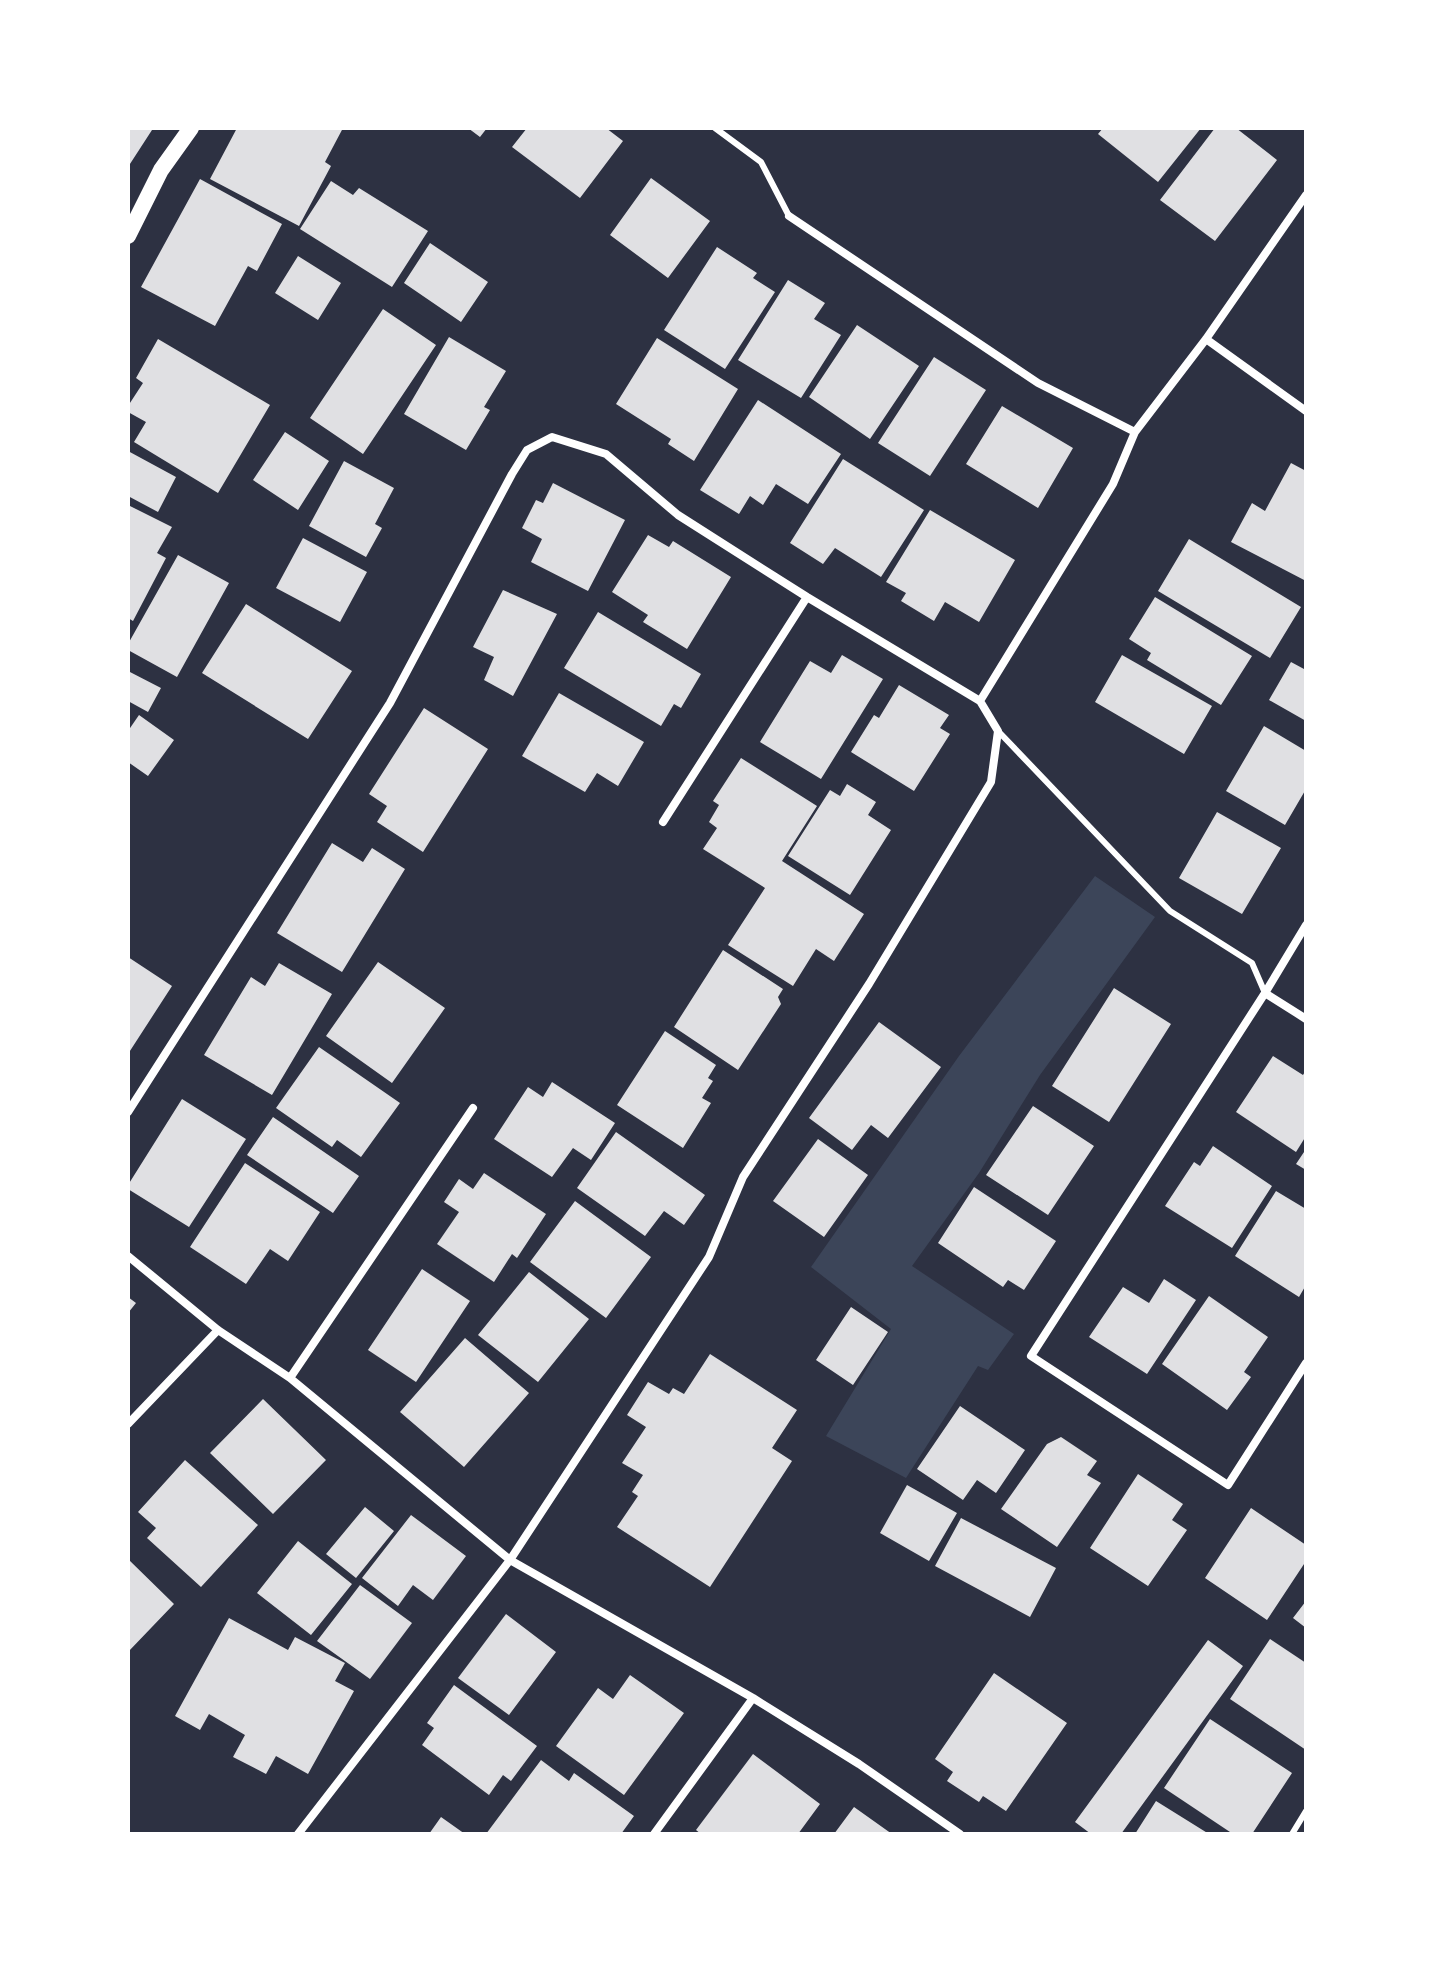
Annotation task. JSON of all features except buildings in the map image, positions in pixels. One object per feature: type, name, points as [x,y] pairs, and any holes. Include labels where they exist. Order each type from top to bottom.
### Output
[{"type":"main road","points":[[128,236],[161,170],[191,128]]},
{"type":"street","points":[[980,701],[1113,484],[1135,432],[1206,339],[1306,195]]},
{"type":"street","points":[[789,216],[1038,383],[1135,432]]},
{"type":"street","points":[[1206,339],[1306,411]]},
{"type":"street","points":[[128,1112],[390,703],[527,450],[552,437],[606,454],[678,515],[980,701],[998,731],[991,782],[869,984],[743,1177],[709,1257],[510,1560],[298,1834]]},
{"type":"street","points":[[663,822],[807,597]]},
{"type":"street","points":[[1306,925],[1031,1356],[1228,1485],[1306,1363]]},
{"type":"street","points":[[1265,993],[1306,1019]]},
{"type":"street","points":[[290,1378],[473,1108]]},
{"type":"street","points":[[128,1256],[218,1330],[290,1378],[510,1560],[753,1698],[859,1764],[960,1834]]},
{"type":"street","points":[[128,1424],[218,1330]]},
{"type":"street","points":[[654,1834],[753,1698]]},
{"type":"lane","points":[[715,128],[761,162],[789,216]]},
{"type":"lane","points":[[998,731],[1170,911],[1252,963],[1265,993]]},
{"type":"lane","points":[[1292,1834],[1306,1811]]},
{"type":"shaded area","points":[[1095,876],[1155,917],[1040,1075],[979,1173],[912,1266],[1014,1334],[988,1370],[978,1366],[906,1478],[826,1436],[891,1329],[811,1267],[959,1056]]}]
